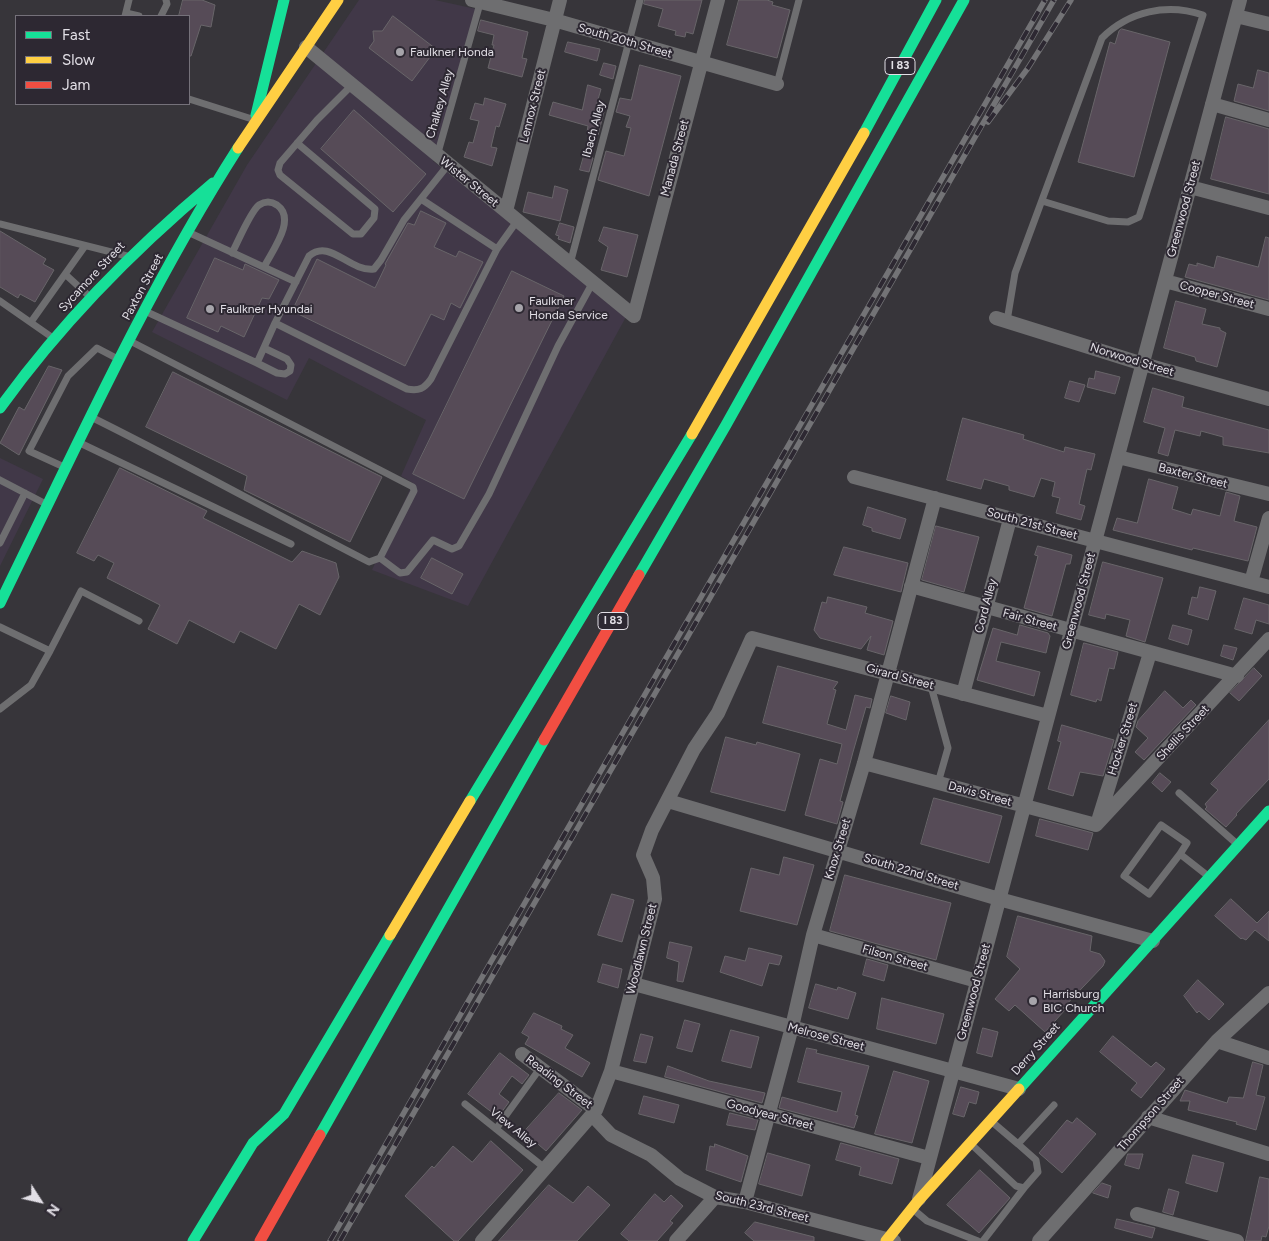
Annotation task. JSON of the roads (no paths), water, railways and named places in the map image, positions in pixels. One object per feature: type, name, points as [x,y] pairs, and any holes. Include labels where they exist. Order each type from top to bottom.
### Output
[{"type":"main road","points":[[255,120],[284,0]]},
{"type":"main road","name":"Paxton Street","points":[[0,603],[3,588],[49,505],[130,341],[188,232],[255,120],[338,0]]},
{"type":"main road","name":"I 83","points":[[193,1241],[253,1143],[284,1114],[534,693],[687,442],[832,191],[936,0]]},
{"type":"main road","name":"I 83","points":[[260,1241],[523,776],[740,400],[964,0]]},
{"type":"main road","name":"Sycamore Street","points":[[0,408],[54,338],[129,257],[171,218],[218,180]]},
{"type":"main road","name":"Derry Street","points":[[889,1240],[915,1205],[970,1143],[1269,812]]},
{"type":"street","name":"Lennox Street","points":[[506,211],[560,0]]},
{"type":"street","name":"Manada Street","points":[[634,316],[718,0]]},
{"type":"street","name":"Greenwood Street","points":[[915,1205],[953,1071],[1240,0]]},
{"type":"street","name":"South 20th Street","points":[[478,1],[554,20],[777,84]]},
{"type":"street","points":[[1236,16],[1269,24]]},
{"type":"street","name":"Wister Street","points":[[306,47],[634,316]]},
{"type":"street","points":[[1212,104],[1269,120]]},
{"type":"street","points":[[1190,187],[1269,208]]},
{"type":"street","name":"Cooper Street","points":[[1165,280],[1269,309]]},
{"type":"street","name":"Norwood Street","points":[[1002,320],[1142,364],[1269,399]]},
{"type":"street","name":"Baxter Street","points":[[1118,457],[1269,494]]},
{"type":"street","name":"South 21st Street","points":[[854,477],[1269,588]]},
{"type":"street","name":"Knox Street","points":[[745,1202],[792,1027],[813,935],[864,763],[935,498]]},
{"type":"street","name":"Cord Alley","points":[[963,694],[1010,518]]},
{"type":"street","points":[[1251,582],[1269,518]]},
{"type":"street","name":"Fair Street","points":[[911,586],[1237,676]]},
{"type":"street","name":"Girard Street","points":[[752,638],[1048,716]]},
{"type":"street","name":"Woodlawn Street","points":[[482,1241],[595,1113],[611,1071],[655,899],[653,878],[644,855],[652,830],[694,750],[718,713],[752,638]]},
{"type":"street","name":"Shellis Street","points":[[1096,825],[1237,676],[1269,639]]},
{"type":"street","name":"Hocker Street","points":[[1096,825],[1150,652]]},
{"type":"street","name":"Davis Street","points":[[864,763],[1096,825]]},
{"type":"street","name":"South 22nd Street","points":[[668,801],[837,849],[999,899],[1153,941]]},
{"type":"street","name":"Filson Street","points":[[813,935],[977,981]]},
{"type":"street","name":"Melrose Street","points":[[634,984],[1019,1089]]},
{"type":"street","name":"Thompson Street","points":[[1039,1241],[1217,1041],[1269,993]]},
{"type":"street","points":[[1217,1041],[1269,1058]]},
{"type":"street","name":"Reading Street","points":[[522,1054],[541,1067],[595,1113]]},
{"type":"street","name":"Goodyear Street","points":[[611,1071],[929,1158]]},
{"type":"street","name":"South 23rd Street","points":[[595,1113],[611,1134],[651,1156],[680,1179],[715,1197],[745,1202],[889,1240]]},
{"type":"street","points":[[1148,1117],[1269,1154]]},
{"type":"street","points":[[676,1241],[715,1197]]},
{"type":"street","points":[[1137,1214],[1237,1241]]},
{"type":"lane","points":[[125,15],[130,0]]},
{"type":"lane","points":[[162,15],[167,4],[166,0]]},
{"type":"lane","name":"Ibach Alley","points":[[570,264],[640,0]]},
{"type":"lane","points":[[777,84],[798,0]]},
{"type":"lane","name":"Chalkey Alley","points":[[443,160],[478,1]]},
{"type":"lane","points":[[1002,320],[1015,273],[1102,38],[1113,27],[1130,18],[1169,8],[1203,15],[1139,217],[1128,222],[1108,221],[1042,201]]},
{"type":"lane","points":[[297,143],[374,209],[374,218],[360,234],[353,234],[280,175],[280,163],[297,143],[352,85]]},
{"type":"lane","points":[[190,100],[255,120]]},
{"type":"lane","points":[[257,363],[309,256],[316,250],[326,250],[360,268],[374,269],[404,220],[421,199],[443,160]]},
{"type":"lane","points":[[421,199],[497,249]]},
{"type":"lane","points":[[232,253],[258,206],[266,202],[274,203],[282,209],[286,217],[284,227],[264,267]]},
{"type":"lane","points":[[275,323],[407,389],[418,391],[425,387],[431,379],[497,249],[517,221]]},
{"type":"lane","points":[[0,224],[129,257]]},
{"type":"lane","points":[[188,232],[296,282]]},
{"type":"lane","points":[[31,322],[85,246]]},
{"type":"lane","points":[[65,274],[92,297]]},
{"type":"lane","points":[[380,558],[400,573],[407,572],[434,540],[452,549],[459,546],[489,494],[558,346],[593,281]]},
{"type":"lane","points":[[0,302],[54,338]]},
{"type":"lane","points":[[146,311],[277,373],[285,374],[290,371],[291,365],[287,359],[264,348]]},
{"type":"lane","points":[[92,418],[369,562],[380,558],[414,491],[413,487],[130,341]]},
{"type":"lane","points":[[67,469],[29,451],[68,376],[97,348],[121,360]]},
{"type":"lane","points":[[80,443],[292,544]]},
{"type":"lane","points":[[0,480],[49,505]]},
{"type":"lane","points":[[0,543],[25,493]]},
{"type":"lane","points":[[0,709],[31,685],[81,591],[139,621]]},
{"type":"lane","points":[[0,627],[50,652]]},
{"type":"lane","points":[[930,685],[948,748],[938,783]]},
{"type":"lane","points":[[1179,793],[1239,846]]},
{"type":"lane","points":[[1161,825],[1186,843],[1180,854],[1149,894],[1124,876],[1161,825]]},
{"type":"lane","points":[[1180,854],[1210,877]]},
{"type":"lane","points":[[496,1129],[541,1067]]},
{"type":"lane","name":"View Alley","points":[[465,1104],[546,1170]]},
{"type":"lane","points":[[1018,1144],[1054,1104]]},
{"type":"lane","points":[[983,1241],[1038,1172],[1036,1160],[990,1121]]},
{"type":"lane","points":[[970,1143],[1016,1186],[1024,1188]]},
{"type":"lane","points":[[915,1205],[927,1221],[978,1241]]},
{"type":"railway","points":[[330,1241],[1045,0]]},
{"type":"railway","points":[[340,1241],[1054,0]]},
{"type":"railway","points":[[988,122],[1028,68],[1071,0]]},
{"type":"place","name":"Faulkner Honda","points":[[400,52]]},
{"type":"place","name":"Faulkner Honda Service","points":[[519,308]]},
{"type":"place","name":"Faulkner Hyundai","points":[[210,309]]},
{"type":"place","name":"Harrisburg BIC Church","points":[[1033,1001]]}]
